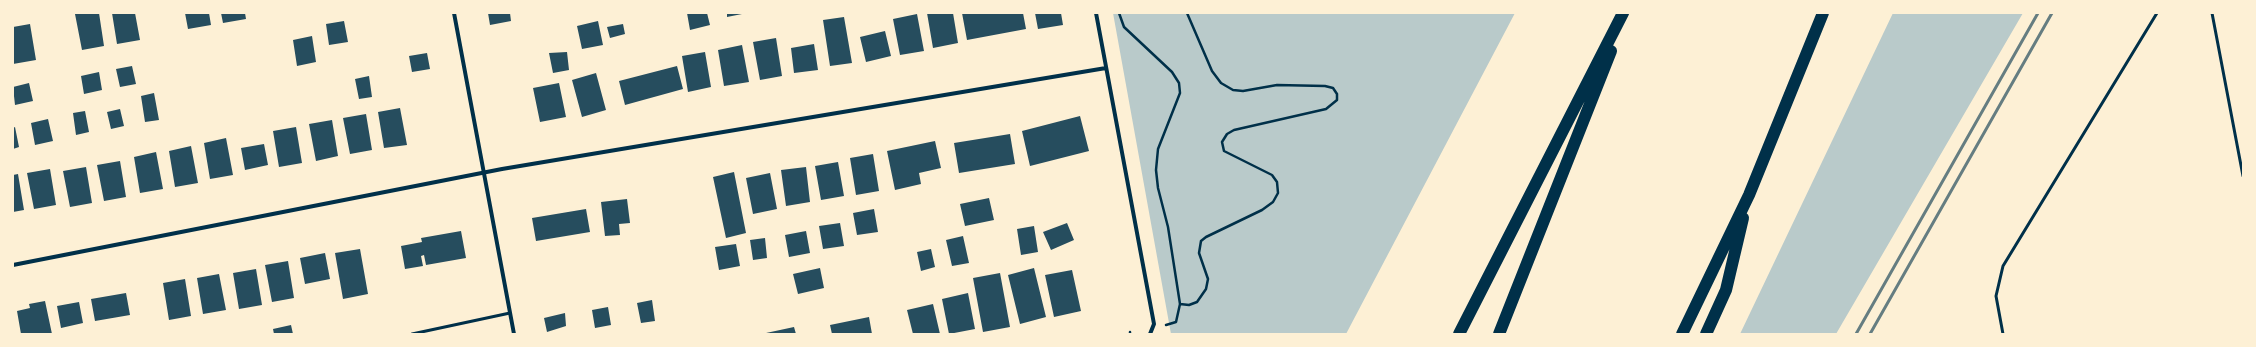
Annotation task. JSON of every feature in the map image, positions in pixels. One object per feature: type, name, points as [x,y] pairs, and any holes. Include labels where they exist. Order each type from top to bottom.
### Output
[{"type":"highway","points":[[1459,334],[1623,13]]},
{"type":"highway","points":[[1499,334],[1626,13]]},
{"type":"highway","points":[[1682,334],[1749,195],[1823,13]]},
{"type":"highway","points":[[1706,334],[1726,290],[1749,195]]},
{"type":"street","points":[[454,13],[514,334]]},
{"type":"street","points":[[1096,13],[1154,324],[1150,334]]},
{"type":"street","points":[[13,265],[484,172],[1106,68]]},
{"type":"lane","points":[[2003,334],[1996,296],[2003,266],[2157,13]]},
{"type":"lane","points":[[2212,13],[2243,176]]},
{"type":"lane","points":[[412,334],[510,313]]},
{"type":"path","points":[[1119,13],[1124,27],[1172,72],[1179,83],[1180,93],[1158,149],[1156,170],[1158,188],[1168,227],[1180,304],[1176,322],[1164,325]]},
{"type":"path","points":[[1180,304],[1189,305],[1197,302],[1206,289],[1208,280],[1199,253],[1201,241],[1206,237],[1262,210],[1273,202],[1278,193],[1277,182],[1272,175],[1224,151],[1222,142],[1227,134],[1234,130],[1326,109],[1337,100],[1337,94],[1333,88],[1325,86],[1277,85],[1243,91],[1233,90],[1221,83],[1212,71],[1187,13]]},
{"type":"shaded area","points":[[1113,13],[1515,13],[1346,334],[1171,334]]},
{"type":"shaded area","points":[[1893,13],[2023,13],[1836,334],[1740,334]]},
{"type":"building","points":[[99,13],[104,46],[82,50],[75,14]]},
{"type":"building","points":[[112,13],[135,13],[140,40],[117,44]]},
{"type":"building","points":[[185,13],[209,13],[211,25],[188,29]]},
{"type":"building","points":[[221,13],[245,13],[246,19],[223,23]]},
{"type":"building","points":[[488,13],[510,13],[511,21],[490,25]]},
{"type":"building","points":[[687,13],[707,13],[710,25],[690,30]]},
{"type":"building","points":[[727,13],[742,13],[742,14],[727,17]]},
{"type":"building","points":[[927,13],[953,13],[958,43],[933,48]]},
{"type":"building","points":[[962,13],[1023,13],[1026,29],[967,40]]},
{"type":"building","points":[[1035,13],[1061,13],[1063,25],[1038,29]]},
{"type":"building","points":[[917,14],[924,51],[900,55],[893,19]]},
{"type":"building","points":[[844,17],[852,63],[830,66],[823,20]]},
{"type":"building","points":[[344,21],[348,42],[329,45],[326,24]]},
{"type":"building","points":[[598,21],[603,45],[582,49],[577,26]]},
{"type":"building","points":[[30,24],[36,60],[13,64],[13,27]]},
{"type":"building","points":[[623,24],[625,34],[610,38],[607,27]]},
{"type":"building","points":[[885,31],[891,56],[866,62],[860,37]]},
{"type":"building","points":[[312,36],[316,62],[297,66],[293,40]]},
{"type":"building","points":[[776,38],[782,76],[760,80],[753,42]]},
{"type":"building","points":[[814,44],[818,70],[794,73],[791,48]]},
{"type":"building","points":[[742,45],[749,82],[724,86],[718,50]]},
{"type":"building","points":[[567,52],[569,70],[553,73],[549,53]]},
{"type":"building","points":[[705,52],[711,87],[688,92],[682,56]]},
{"type":"building","points":[[427,53],[430,69],[412,72],[409,56]]},
{"type":"building","points":[[132,66],[136,84],[120,87],[116,69]]},
{"type":"building","points":[[677,66],[683,89],[625,105],[619,81]]},
{"type":"building","points":[[99,72],[102,90],[84,94],[81,76]]},
{"type":"building","points":[[596,73],[606,110],[582,117],[572,80]]},
{"type":"building","points":[[369,76],[372,97],[359,99],[355,79]]},
{"type":"building","points":[[29,83],[33,101],[15,105],[13,87]]},
{"type":"building","points":[[559,83],[566,117],[540,122],[533,88]]},
{"type":"building","points":[[154,93],[159,120],[145,122],[141,96]]},
{"type":"building","points":[[400,108],[407,145],[384,148],[378,112]]},
{"type":"building","points":[[120,109],[124,126],[111,129],[107,112]]},
{"type":"building","points":[[85,111],[89,132],[76,135],[73,113]]},
{"type":"building","points":[[366,114],[372,150],[350,154],[343,118]]},
{"type":"building","points":[[1080,116],[1089,151],[1030,166],[1022,131]]},
{"type":"building","points":[[48,119],[53,141],[35,145],[31,123]]},
{"type":"building","points":[[332,120],[338,156],[316,161],[309,124]]},
{"type":"building","points":[[15,127],[19,147],[13,149],[13,128]]},
{"type":"building","points":[[296,127],[302,163],[279,167],[273,131]]},
{"type":"building","points":[[1010,134],[1015,164],[959,173],[954,143]]},
{"type":"building","points":[[226,138],[233,175],[210,179],[204,143]]},
{"type":"building","points":[[935,141],[941,168],[919,173],[921,184],[895,190],[887,151]]},
{"type":"building","points":[[264,144],[268,165],[245,170],[241,148]]},
{"type":"building","points":[[191,146],[198,183],[175,187],[169,151]]},
{"type":"building","points":[[156,152],[163,189],[140,193],[134,157]]},
{"type":"building","points":[[873,154],[879,191],[856,195],[850,158]]},
{"type":"building","points":[[120,161],[126,197],[104,201],[97,165]]},
{"type":"building","points":[[838,162],[844,196],[821,200],[815,166]]},
{"type":"building","points":[[86,167],[92,203],[70,207],[63,171]]},
{"type":"building","points":[[806,167],[810,202],[786,206],[781,170]]},
{"type":"building","points":[[50,169],[56,205],[34,209],[27,173]]},
{"type":"building","points":[[734,172],[746,233],[726,238],[713,177]]},
{"type":"building","points":[[770,173],[777,209],[753,214],[746,178]]},
{"type":"building","points":[[18,174],[24,210],[13,212],[13,175]]},
{"type":"building","points":[[989,198],[994,220],[965,226],[960,204]]},
{"type":"building","points":[[627,199],[630,223],[619,224],[620,235],[605,236],[601,202]]},
{"type":"building","points":[[586,209],[590,232],[536,241],[532,218]]},
{"type":"building","points":[[874,209],[878,232],[857,235],[853,213]]},
{"type":"building","points":[[840,223],[844,246],[823,249],[819,226]]},
{"type":"building","points":[[1067,223],[1074,240],[1051,250],[1043,232]]},
{"type":"building","points":[[1034,226],[1038,252],[1021,255],[1017,229]]},
{"type":"building","points":[[461,231],[466,258],[426,265],[424,255],[421,256],[423,266],[405,269],[401,246],[422,242],[421,238]]},
{"type":"building","points":[[806,231],[810,253],[789,257],[785,235]]},
{"type":"building","points":[[963,236],[969,263],[952,266],[946,240]]},
{"type":"building","points":[[765,238],[767,258],[753,260],[750,240]]},
{"type":"building","points":[[736,244],[740,266],[719,270],[715,247]]},
{"type":"building","points":[[360,249],[368,294],[343,299],[335,253]]},
{"type":"building","points":[[931,249],[935,267],[921,271],[917,252]]},
{"type":"building","points":[[325,253],[330,279],[305,284],[300,258]]},
{"type":"building","points":[[288,261],[294,298],[272,302],[265,265]]},
{"type":"building","points":[[820,268],[824,288],[798,294],[793,274]]},
{"type":"building","points":[[1034,268],[1046,317],[1020,324],[1008,275]]},
{"type":"building","points":[[256,269],[262,305],[239,309],[233,273]]},
{"type":"building","points":[[1072,270],[1081,311],[1054,317],[1045,275]]},
{"type":"building","points":[[1000,273],[1010,327],[983,332],[973,278]]},
{"type":"building","points":[[219,274],[226,310],[203,314],[197,278]]},
{"type":"building","points":[[185,279],[191,316],[169,320],[163,283]]},
{"type":"building","points":[[126,293],[130,315],[95,321],[91,299]]},
{"type":"building","points":[[968,293],[975,329],[949,334],[942,299]]},
{"type":"building","points":[[652,300],[655,321],[641,323],[637,303]]},
{"type":"building","points":[[45,301],[52,334],[21,334],[17,311],[30,308],[29,304]]},
{"type":"building","points":[[79,302],[83,323],[61,328],[57,306]]},
{"type":"building","points":[[933,304],[940,334],[913,334],[907,310]]},
{"type":"building","points":[[608,307],[611,325],[595,328],[592,310]]},
{"type":"building","points":[[565,313],[566,326],[547,332],[544,318]]},
{"type":"building","points":[[869,317],[872,334],[832,334],[830,325]]},
{"type":"building","points":[[291,325],[293,334],[274,334],[273,329]]},
{"type":"building","points":[[794,327],[796,334],[766,334],[766,333]]},
{"type":"railway","points":[[1856,334],[2038,13]]},
{"type":"railway","points":[[1870,334],[2052,13]]}]
